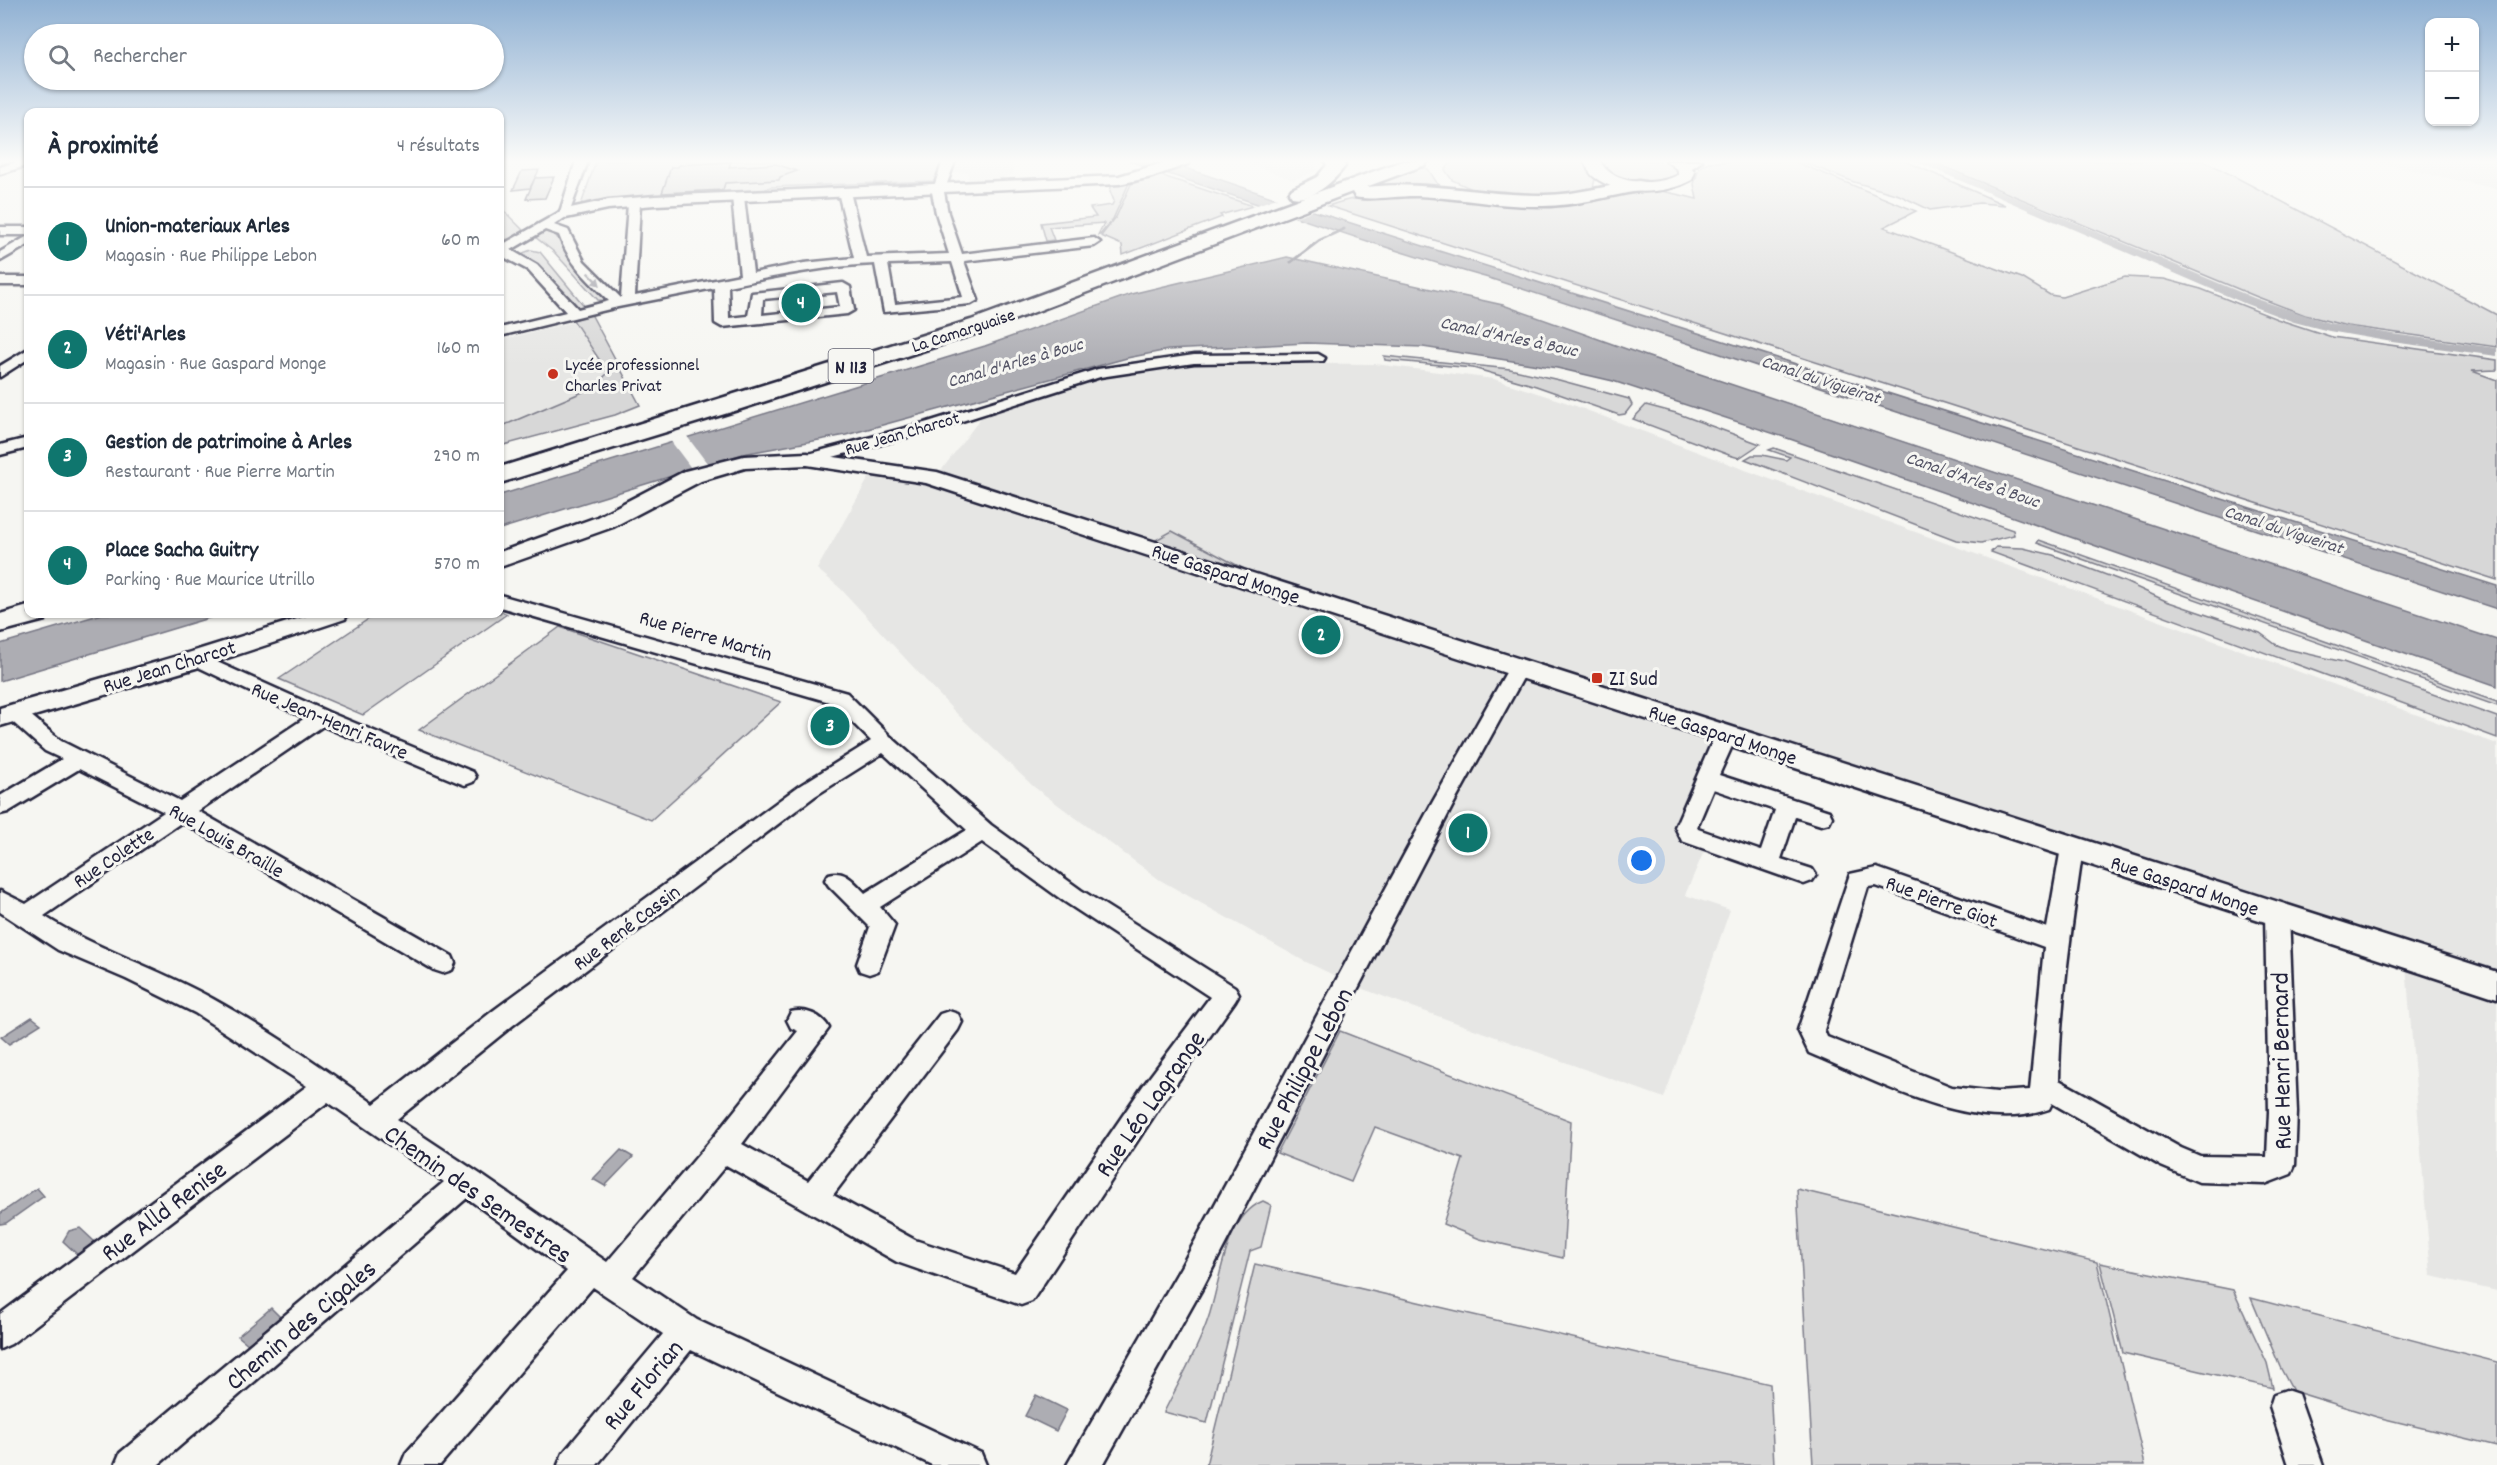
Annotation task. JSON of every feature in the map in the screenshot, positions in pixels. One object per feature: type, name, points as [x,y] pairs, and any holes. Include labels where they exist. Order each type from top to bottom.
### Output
[{"type":"highway","name":"La Camarguaise","points":[[504,474],[958,332],[1225,229]]},
{"type":"highway","name":"La Camarguaise","points":[[504,462],[937,329],[1189,243]]},
{"type":"highway","points":[[0,613],[24,606]]},
{"type":"highway","points":[[0,623],[24,617]]},
{"type":"street","points":[[504,250],[537,229]]},
{"type":"street","points":[[555,229],[564,233],[572,254],[579,264],[623,302]]},
{"type":"street","points":[[623,302],[631,229]]},
{"type":"street","points":[[742,229],[747,278]]},
{"type":"street","points":[[853,229],[861,261]]},
{"type":"street","points":[[881,261],[889,309],[971,300],[947,229]]},
{"type":"street","points":[[0,231],[24,231]]},
{"type":"street","points":[[0,257],[24,242]]},
{"type":"street","points":[[504,331],[623,302],[804,267],[861,261],[957,258],[1094,242]]},
{"type":"street","points":[[504,254],[521,258],[539,271],[579,313]]},
{"type":"street","points":[[0,281],[24,280]]},
{"type":"street","points":[[721,284],[722,323],[754,320],[847,310],[843,287],[757,296],[754,320]]},
{"type":"street","points":[[0,373],[24,356]]},
{"type":"street","name":"Rue Jean Charcot","points":[[504,559],[604,522],[693,476],[744,462],[807,459],[934,425],[1098,374],[1194,359],[1318,358]]},
{"type":"street","points":[[0,450],[24,444]]},
{"type":"street","name":"Rue Gaspard Monge","points":[[807,459],[929,477],[2497,985]]},
{"type":"street","name":"Rue Pierre Martin","points":[[504,602],[840,698],[884,742]]},
{"type":"street","name":"Rue Jean Charcot","points":[[7,714],[197,659],[324,618]]},
{"type":"street","name":"Rue Jean-Henri Favre","points":[[197,659],[321,717],[465,777]]},
{"type":"street","name":"Rue Philippe Lebon","points":[[1084,1465],[1192,1277],[1437,814],[1518,669]]},
{"type":"street","name":"Rue Louis Braille","points":[[7,714],[53,746],[180,811],[443,963]]},
{"type":"street","name":"Rue Colette","points":[[25,917],[321,717]]},
{"type":"street","points":[[1726,735],[1686,826],[1690,835],[1804,875]]},
{"type":"street","name":"Rue Léo Lagrange","points":[[723,1148],[908,1252],[1022,1290],[1153,1094],[1226,994],[1073,896],[983,831],[884,742]]},
{"type":"street","name":"Rue René Cassin","points":[[375,1120],[512,1011],[807,790],[884,742]]},
{"type":"street","points":[[0,806],[79,759]]},
{"type":"street","points":[[1706,779],[1821,817]]},
{"type":"street","points":[[1768,863],[1788,806]]},
{"type":"street","points":[[863,906],[983,831]]},
{"type":"street","points":[[2045,1086],[2046,1047],[2057,942],[2072,848]]},
{"type":"street","name":"Rue Pierre Giot","points":[[2045,1086],[2039,1101],[1997,1104],[1951,1099],[1818,1045],[1811,1030],[1858,880],[1877,877],[2057,942]]},
{"type":"street","points":[[837,880],[884,925],[869,964]]},
{"type":"street","name":"Chemin des Semestres","points":[[0,900],[68,942],[204,1006],[298,1065],[375,1120],[686,1331],[969,1465]]},
{"type":"street","name":"Rue Henri Bernard","points":[[2045,1086],[2171,1157],[2199,1169],[2265,1171],[2281,1164],[2283,1112],[2277,915]]},
{"type":"street","points":[[418,1465],[723,1148],[816,1028],[800,1020]]},
{"type":"street","points":[[813,1198],[949,1022]]},
{"type":"street","name":"Rue Alld Renise","points":[[0,1333],[327,1087]]},
{"type":"street","name":"Chemin des Cigales","points":[[132,1465],[466,1181]]},
{"type":"street","name":"Rue Florian","points":[[575,1465],[686,1331]]},
{"type":"street","points":[[2286,1407],[2306,1465]]},
{"type":"shaded area","points":[[504,229],[524,231],[511,239],[504,240]]},
{"type":"shaded area","points":[[1043,229],[1050,229],[1054,240],[1046,241]]},
{"type":"shaded area","points":[[1106,229],[1190,229],[1123,255],[1122,245],[1101,236]]},
{"type":"shaded area","points":[[1401,229],[1890,229],[2022,278],[2050,295],[2062,297],[2125,277],[2164,279],[2201,289],[2277,319],[2332,337],[2497,360],[2497,370],[2472,371],[2497,380],[2497,580]]},
{"type":"shaded area","points":[[2095,229],[2335,229],[2497,315],[2497,347],[2347,326],[2305,315]]},
{"type":"shaded area","points":[[543,231],[555,234],[567,254],[611,301],[598,300],[554,252],[534,236]]},
{"type":"shaded area","points":[[531,250],[540,252],[586,308],[580,309],[576,306],[523,253]]},
{"type":"shaded area","points":[[591,314],[640,405],[615,415],[504,445],[504,425],[592,388],[608,373],[573,320]]},
{"type":"shaded area","name":"Lycée professionnel Charles Privat","points":[[573,322],[630,408],[504,444],[504,339]]},
{"type":"shaded area","points":[[1384,356],[1510,369],[1629,399],[1632,405],[1625,414],[1619,415],[1536,386],[1473,368],[1385,360]]},
{"type":"shaded area","points":[[1375,364],[1494,379],[1565,402],[2497,744],[2497,1291],[2431,1276],[2406,965],[2103,869],[1713,737],[1675,826],[1679,837],[1705,849],[1685,895],[1730,910],[1664,1098],[1363,989],[1304,961],[1160,880],[1034,787],[954,711],[840,588],[817,569],[871,474],[940,472],[983,415],[1090,380],[1138,370],[1186,365]]},
{"type":"shaded area","points":[[1646,405],[1676,413],[1760,444],[1739,458],[1729,455],[1633,419]]},
{"type":"shaded area","points":[[1774,448],[2013,530],[2014,535],[1981,543],[1956,540],[1745,459],[1752,455],[1786,460],[1790,457],[1769,450]]},
{"type":"shaded area","points":[[1172,531],[1246,570],[1154,541]]},
{"type":"shaded area","points":[[2039,540],[2497,702],[2497,706],[2037,543]]},
{"type":"shaded area","points":[[1996,547],[2023,548],[2053,555],[2125,582],[2166,601],[2260,633],[2275,644],[2287,649],[2343,662],[2497,717],[2497,738],[1991,552]]},
{"type":"shaded area","points":[[370,618],[501,618],[363,715],[279,679]]},
{"type":"shaded area","points":[[560,627],[781,702],[651,820],[419,730]]},
{"type":"shaded area","points":[[1340,1031],[1571,1121],[1563,1258],[1480,1239],[1443,1224],[1463,1159],[1375,1127],[1351,1182],[1277,1153]]},
{"type":"shaded area","points":[[1797,1189],[2097,1262],[2145,1465],[1813,1465]]},
{"type":"shaded area","points":[[1263,1201],[1271,1205],[1261,1247],[1250,1251],[1207,1423],[1164,1412],[1204,1331],[1231,1236],[1250,1209]]},
{"type":"shaded area","points":[[2100,1263],[2233,1290],[2267,1363],[2273,1388],[2123,1353]]},
{"type":"shaded area","points":[[1255,1264],[1770,1384],[1774,1465],[1206,1465]]},
{"type":"shaded area","points":[[2251,1298],[2497,1362],[2497,1446],[2377,1417],[2293,1391],[2280,1367]]},
{"type":"water","name":"Canal du Vigueirat","points":[[1332,229],[1371,229],[2497,586],[2497,609],[1492,279]]},
{"type":"water","name":"Canal d'Arles à Bouc","points":[[1287,257],[1503,305],[1646,356],[2497,640],[2497,686],[1790,439],[1613,381],[1557,368],[1423,347],[1307,343],[1168,350],[1127,358],[846,435],[743,454],[504,528],[504,494],[985,346],[1131,294]]},
{"type":"water","points":[[88,618],[209,618],[0,681],[0,644]]},
{"type":"water","points":[[32,1017],[41,1024],[9,1044],[1,1037]]},
{"type":"water","points":[[621,1150],[633,1157],[605,1186],[593,1179]]},
{"type":"water","points":[[37,1188],[44,1196],[6,1223],[0,1224],[0,1214]]},
{"type":"water","points":[[80,1228],[96,1243],[79,1256],[63,1241],[69,1231]]},
{"type":"water","points":[[271,1308],[280,1317],[248,1344],[238,1336]]},
{"type":"water","points":[[1036,1395],[1067,1410],[1056,1431],[1025,1416]]},
{"type":"pier","points":[[686,435],[710,467],[694,472],[670,440]]},
{"type":"waterway","points":[[1291,262],[1320,240],[1343,229]]},
{"type":"waterway","points":[[2081,229],[2250,301],[2319,325],[2371,335],[2497,352]]},
{"type":"place","name":"Place Sacha Guitry","points":[[801,303]]},
{"type":"place","name":"Lycée professionnel Charles Privat","points":[[553,374]]},
{"type":"place","name":"Véti'Arles","points":[[1321,635]]},
{"type":"place","name":"ZI Sud","points":[[1597,678]]},
{"type":"place","name":"Gestion de patrimoine à Arles","points":[[830,726]]},
{"type":"place","name":"Union-materiaux Arles","points":[[1468,833]]}]
